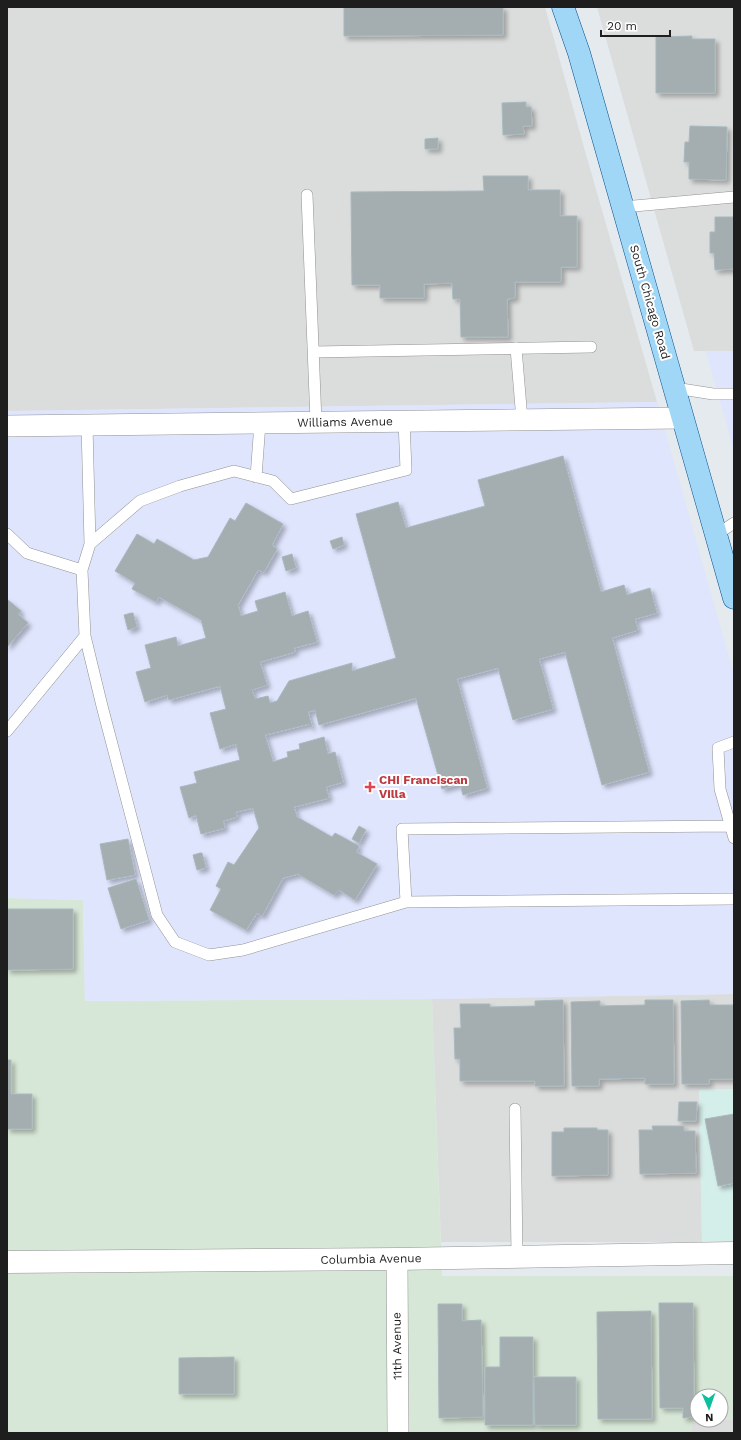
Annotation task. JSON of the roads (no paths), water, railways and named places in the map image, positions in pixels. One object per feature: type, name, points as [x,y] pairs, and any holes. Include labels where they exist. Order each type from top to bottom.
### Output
[{"type":"main road","name":"South Chicago Road","points":[[564,7],[579,53],[734,598]]},
{"type":"street","name":"Williams Avenue","points":[[7,426],[682,418]]},
{"type":"street","name":"Columbia Avenue","points":[[7,1262],[396,1259],[734,1253]]},
{"type":"street","name":"11th Avenue","points":[[396,1259],[398,1433]]},
{"type":"lane","points":[[307,195],[316,422]]},
{"type":"lane","points":[[623,207],[734,197]]},
{"type":"lane","points":[[314,352],[591,347]]},
{"type":"lane","points":[[516,348],[522,420]]},
{"type":"lane","points":[[675,388],[713,394],[734,394]]},
{"type":"lane","points":[[90,544],[140,501],[180,486],[234,471],[273,481],[291,499],[406,470],[404,421]]},
{"type":"lane","points":[[256,477],[260,423]]},
{"type":"lane","points":[[87,425],[90,544],[82,570],[85,636],[157,915],[175,942],[209,955],[244,950],[406,902],[734,899]]},
{"type":"lane","points":[[716,535],[734,523]]},
{"type":"lane","points":[[7,534],[27,552],[82,570]]},
{"type":"lane","points":[[7,731],[85,636]]},
{"type":"lane","points":[[734,742],[718,748],[720,789],[734,838]]},
{"type":"lane","points":[[406,902],[402,829],[730,826]]},
{"type":"lane","points":[[514,1108],[517,1256]]},
{"type":"place","name":"CHI Franciscan Villa","points":[[370,787]]}]
